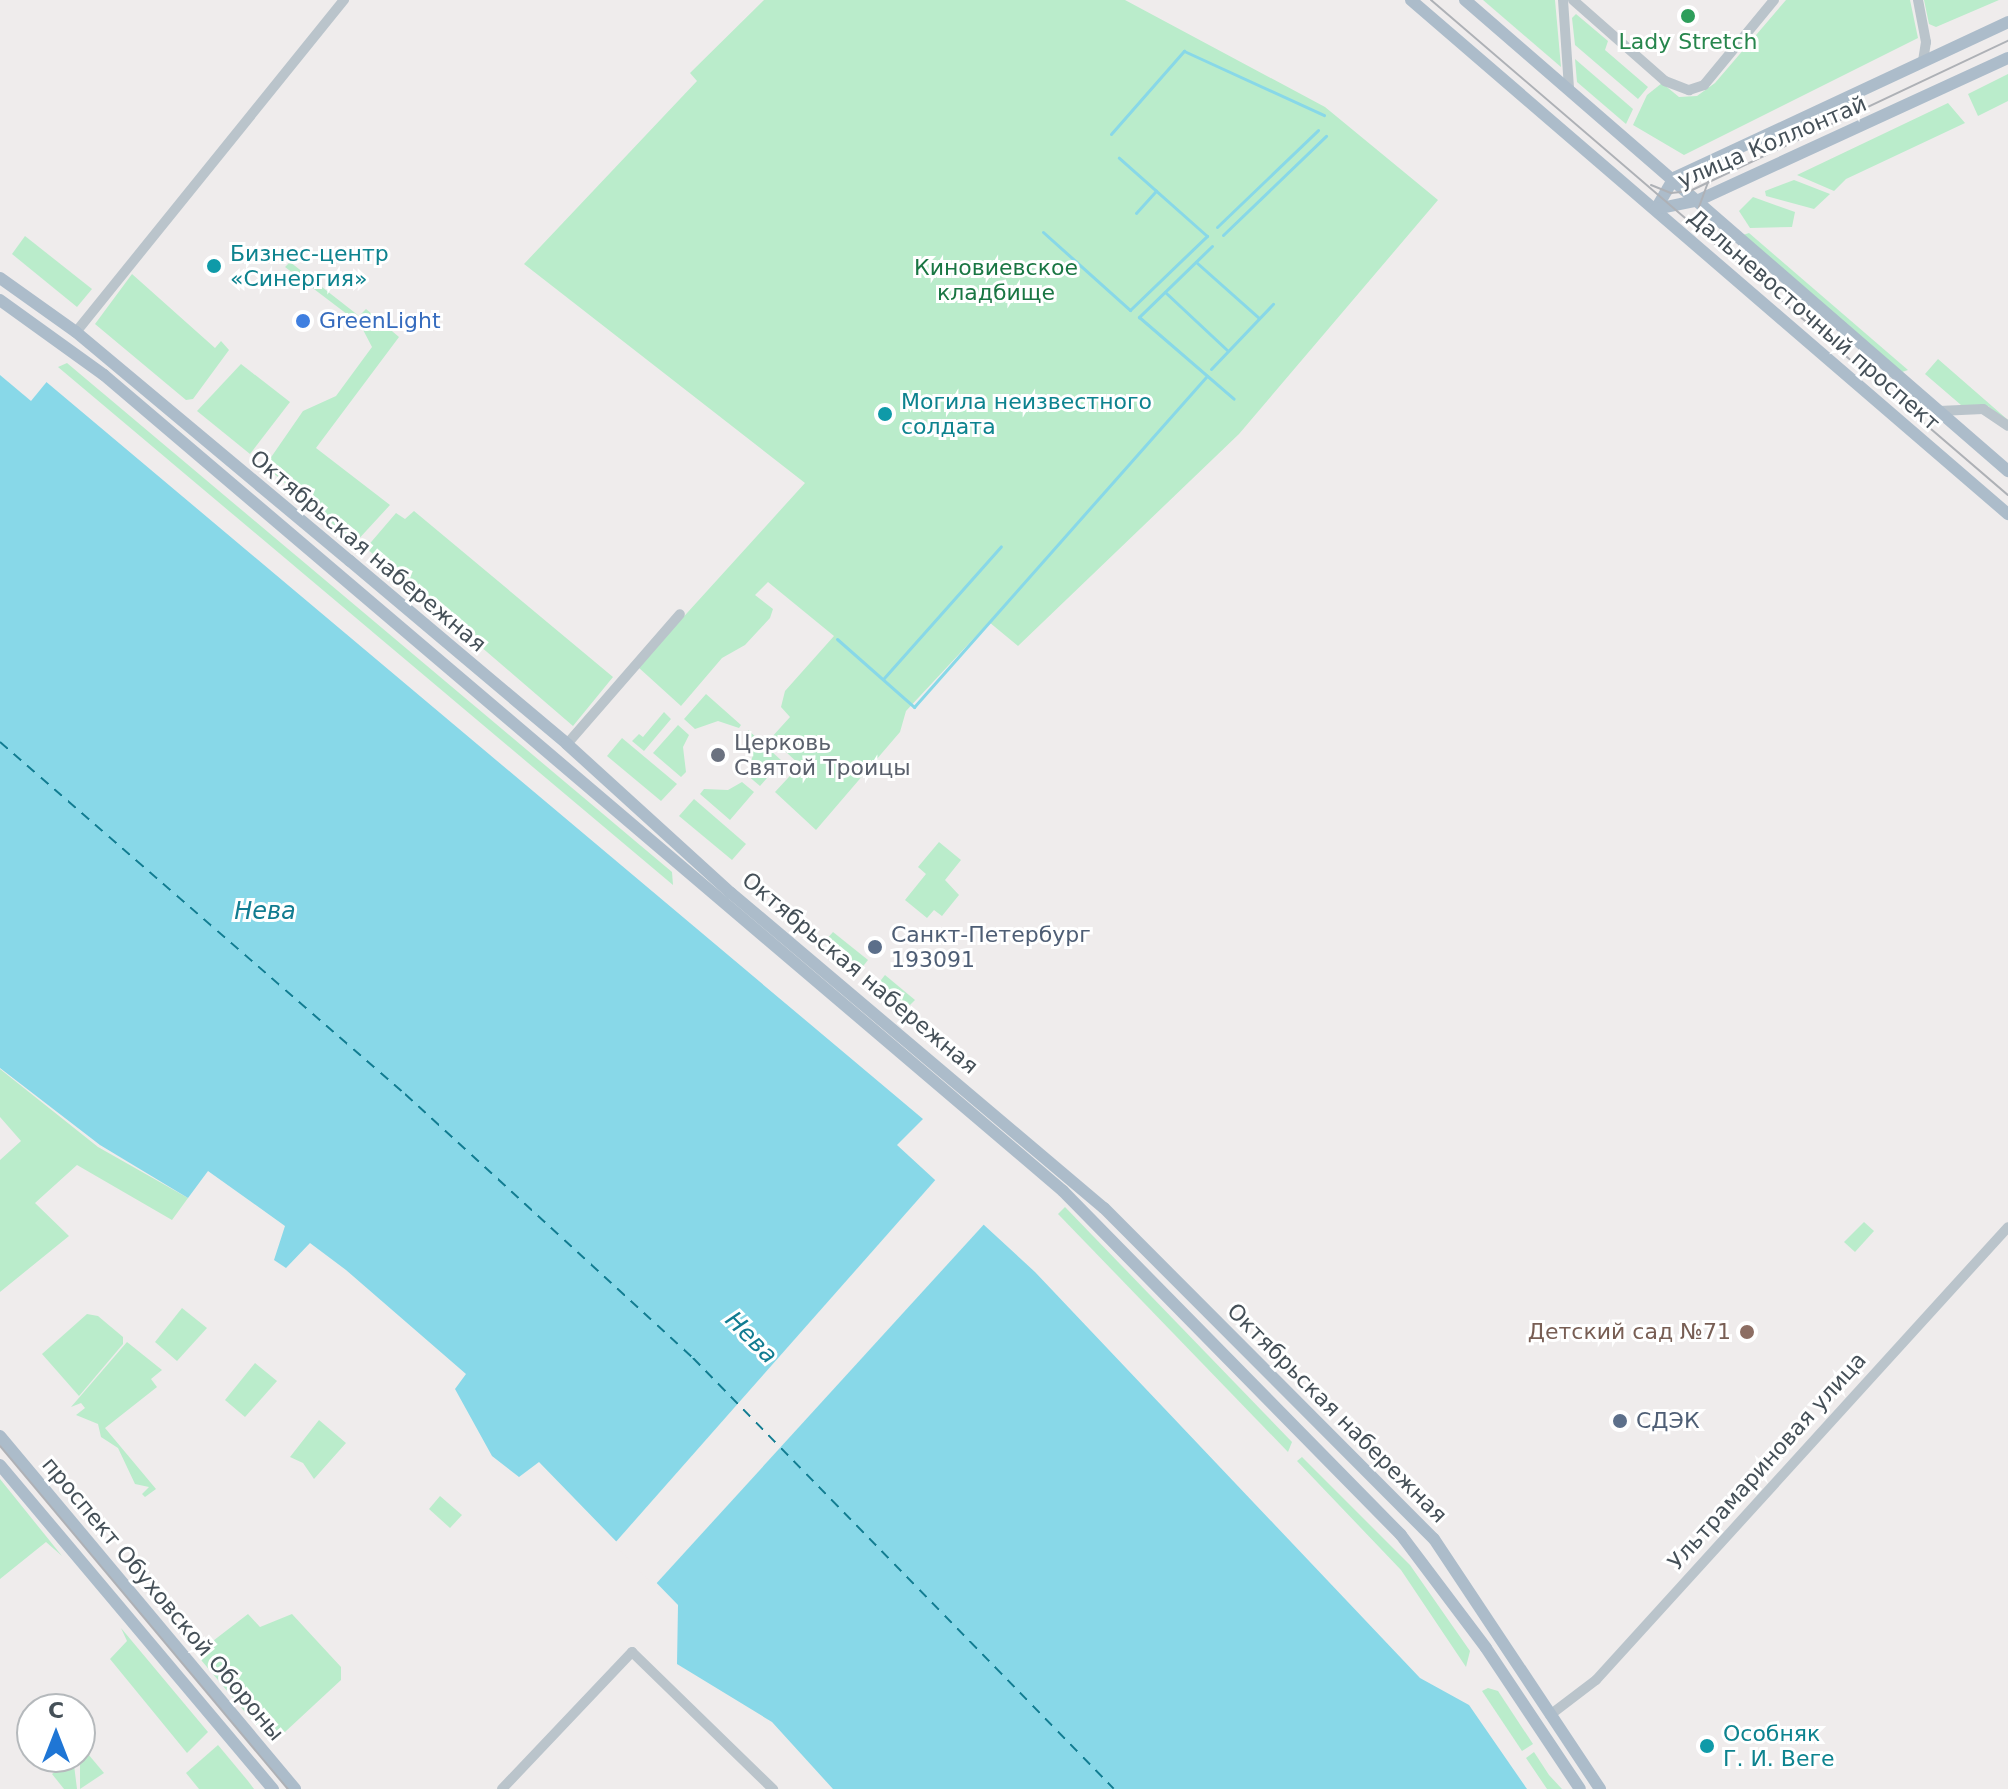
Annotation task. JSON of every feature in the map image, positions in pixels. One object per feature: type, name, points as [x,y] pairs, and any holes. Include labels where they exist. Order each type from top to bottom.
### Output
[{"type":"main road","name":"Дальневосточный проспект","points":[[1411,0],[2008,514]]},
{"type":"main road","name":"Дальневосточный проспект","points":[[1465,0],[1674,178],[2008,471]]},
{"type":"main road","name":"улица Коллонтай","points":[[1656,209],[1674,178],[2008,22]]},
{"type":"main road","name":"улица Коллонтай","points":[[1656,209],[1699,200],[2008,58]]},
{"type":"main road","name":"Октябрьская набережная","points":[[0,278],[76,332],[567,744],[731,893],[1104,1208],[1434,1539],[1600,1789]]},
{"type":"main road","name":"Октябрьская набережная","points":[[0,300],[104,375],[1063,1191],[1401,1535],[1486,1648],[1580,1789]]},
{"type":"main road","name":"проспект Обуховской Обороны","points":[[0,1436],[295,1789]]},
{"type":"main road","name":"проспект Обуховской Обороны","points":[[0,1465],[273,1789]]},
{"type":"street","points":[[76,332],[344,0]]},
{"type":"street","points":[[1563,0],[1569,89]]},
{"type":"street","points":[[1573,0],[1680,90],[1704,85],[1774,0]]},
{"type":"street","points":[[1918,0],[1926,42],[1923,61]]},
{"type":"street","points":[[1939,411],[1983,409],[2008,426]]},
{"type":"street","points":[[567,744],[680,614]]},
{"type":"street","name":"Ультрамариновая улица","points":[[1550,1715],[1596,1680],[2008,1227]]},
{"type":"street","points":[[502,1789],[632,1652],[773,1789]]},
{"type":"green space","name":"Киновиевское кладбище","points":[[764,0],[1125,0],[1325,107],[1438,200],[1239,434],[1018,646],[989,622],[906,711],[900,732],[816,830],[775,792],[800,765],[771,738],[790,717],[781,707],[785,691],[834,636],[768,582],[755,595],[773,609],[770,618],[745,645],[722,658],[681,706],[638,667],[805,483],[524,264],[697,81],[690,73]]},
{"type":"green space","points":[[1483,0],[1555,0],[1561,67]]},
{"type":"green space","points":[[1786,0],[1910,0],[1918,38],[1684,155],[1633,125],[1647,95],[1662,83],[1679,97],[1697,96],[1715,83]]},
{"type":"green space","points":[[1924,0],[1999,0],[1936,27],[1929,24]]},
{"type":"green space","points":[[1576,14],[1608,41],[1605,50],[1648,87],[1638,99],[1575,45],[1572,18]]},
{"type":"green space","points":[[1575,59],[1633,109],[1626,124],[1577,82]]},
{"type":"green space","points":[[2008,74],[2008,101],[1978,116],[1968,94]]},
{"type":"green space","points":[[1948,103],[1965,123],[1846,179],[1834,191],[1797,175]]},
{"type":"green space","points":[[1794,180],[1830,194],[1814,209],[1766,196],[1765,191]]},
{"type":"green space","points":[[1753,197],[1795,212],[1792,227],[1750,228],[1739,211]]},
{"type":"green space","points":[[1749,233],[1908,370],[1902,372],[1743,235]]},
{"type":"green space","points":[[25,236],[92,289],[77,307],[12,254]]},
{"type":"green space","points":[[290,262],[359,316],[366,309],[399,337],[316,448],[390,505],[355,543],[265,466],[303,411],[336,396],[372,347],[360,324],[285,267]]},
{"type":"green space","points":[[132,274],[215,348],[221,341],[229,350],[193,399],[186,400],[95,324]]},
{"type":"green space","points":[[1938,359],[2008,423],[1988,406],[1961,405],[1925,374]]},
{"type":"green space","points":[[67,363],[672,872],[673,885],[58,367]]},
{"type":"green space","points":[[241,364],[290,402],[250,454],[197,411]]},
{"type":"green space","points":[[414,511],[613,677],[573,726],[366,548],[396,513],[405,519]]},
{"type":"green space","points":[[706,694],[741,725],[739,728],[718,721],[695,729],[684,719]]},
{"type":"green space","points":[[664,712],[671,719],[644,751],[632,741],[639,734],[643,737]]},
{"type":"green space","points":[[678,725],[689,735],[683,747],[686,772],[681,777],[653,753]]},
{"type":"green space","points":[[748,730],[782,761],[760,786],[747,775],[753,755]]},
{"type":"green space","points":[[622,738],[677,784],[661,801],[607,756]]},
{"type":"green space","points":[[742,782],[754,792],[730,820],[700,794],[704,789],[728,790]]},
{"type":"green space","points":[[694,799],[746,844],[732,860],[679,816]]},
{"type":"green space","points":[[939,842],[961,860],[945,880],[959,895],[942,916],[934,910],[927,918],[905,900],[926,874],[918,867]]},
{"type":"green space","points":[[833,932],[868,960],[860,970],[825,941]]},
{"type":"green space","points":[[885,975],[915,1000],[906,1009],[877,985]]},
{"type":"green space","points":[[0,1069],[98,1147],[188,1198],[172,1220],[77,1165],[35,1203],[69,1236],[0,1292],[0,1160],[21,1141],[0,1117]]},
{"type":"green space","points":[[1065,1207],[1292,1442],[1288,1452],[1058,1214]]},
{"type":"green space","points":[[1864,1222],[1874,1231],[1855,1252],[1844,1242]]},
{"type":"green space","points":[[182,1308],[207,1328],[177,1361],[155,1342]]},
{"type":"green space","points":[[87,1314],[98,1316],[123,1337],[123,1344],[79,1396],[42,1354]]},
{"type":"green space","points":[[127,1342],[162,1370],[151,1379],[157,1387],[105,1428],[156,1489],[145,1497],[142,1494],[149,1487],[135,1484],[118,1448],[101,1437],[98,1424],[76,1415],[85,1408],[81,1403],[71,1407]]},
{"type":"green space","points":[[255,1363],[277,1381],[245,1417],[225,1400]]},
{"type":"green space","points":[[319,1420],[346,1443],[314,1479],[303,1463],[290,1457]]},
{"type":"green space","points":[[1302,1457],[1410,1565],[1470,1651],[1466,1667],[1401,1570],[1297,1461]]},
{"type":"green space","points":[[0,1479],[62,1556],[46,1542],[0,1579]]},
{"type":"green space","points":[[440,1496],[462,1515],[450,1528],[429,1509]]},
{"type":"green space","points":[[248,1614],[260,1627],[292,1614],[341,1667],[341,1680],[272,1744],[196,1654]]},
{"type":"green space","points":[[121,1628],[208,1732],[187,1753],[110,1659],[127,1641]]},
{"type":"green space","points":[[1488,1688],[1498,1691],[1533,1744],[1522,1751],[1482,1691]]},
{"type":"green space","points":[[218,1745],[254,1789],[199,1789],[186,1773]]},
{"type":"green space","points":[[1534,1752],[1562,1789],[1547,1789],[1526,1758]]},
{"type":"green space","points":[[96,1763],[104,1773],[80,1789],[80,1773],[96,1773]]},
{"type":"green space","points":[[75,1773],[77,1789],[64,1789],[52,1774]]},
{"type":"water","name":"Нева","points":[[0,343],[923,1119],[897,1145],[1035,1272],[1420,1678],[1469,1705],[1527,1789],[833,1789],[772,1722],[677,1664],[678,1605],[539,1462],[519,1477],[492,1456],[455,1389],[466,1374],[346,1270],[310,1243],[286,1268],[274,1260],[285,1226],[208,1171],[188,1198],[100,1145],[0,1068]]},
{"type":"pier","points":[[0,339],[49,379],[31,401],[0,375]]},
{"type":"pier","points":[[938,1177],[987,1221],[654,1586],[614,1544]]},
{"type":"waterway","points":[[1111,134],[1184,51],[1324,115]]},
{"type":"waterway","points":[[1217,227],[1318,130]]},
{"type":"waterway","points":[[1223,235],[1326,136]]},
{"type":"waterway","points":[[1043,232],[1130,310],[1207,236],[1119,158]]},
{"type":"waterway","points":[[1136,213],[1156,191]]},
{"type":"waterway","points":[[1212,246],[1139,317],[1234,399]]},
{"type":"waterway","points":[[1196,262],[1259,318]]},
{"type":"waterway","points":[[1165,292],[1228,351]]},
{"type":"waterway","points":[[1211,369],[1273,304]]},
{"type":"waterway","points":[[837,639],[914,707],[1207,376]]},
{"type":"waterway","points":[[884,678],[1001,546]]},
{"type":"ferry route","points":[[0,742],[405,1094],[693,1358],[1114,1789]]},
{"type":"tram line","points":[[1431,0],[2008,495]]},
{"type":"tram line","points":[[1651,185],[1671,193],[1690,191],[2008,41]]},
{"type":"tram line","points":[[1708,236],[1699,207],[1709,180]]},
{"type":"tram line","points":[[0,1446],[288,1789]]},
{"type":"place","name":"Lady Stretch","points":[[1688,16]]},
{"type":"place","name":"Бизнес-центр «Синергия»","points":[[214,266]]},
{"type":"place","name":"GreenLight","points":[[303,321]]},
{"type":"place","name":"Могила неизвестного солдата","points":[[885,414]]},
{"type":"place","name":"Церковь Святой Троицы","points":[[718,755]]},
{"type":"place","name":"Санкт-Петербург 193091","points":[[875,947]]},
{"type":"place","name":"Детский сад №71","points":[[1747,1332]]},
{"type":"place","name":"СДЭК","points":[[1620,1421]]},
{"type":"place","name":"Особняк Г. И. Веге","points":[[1707,1746]]}]
